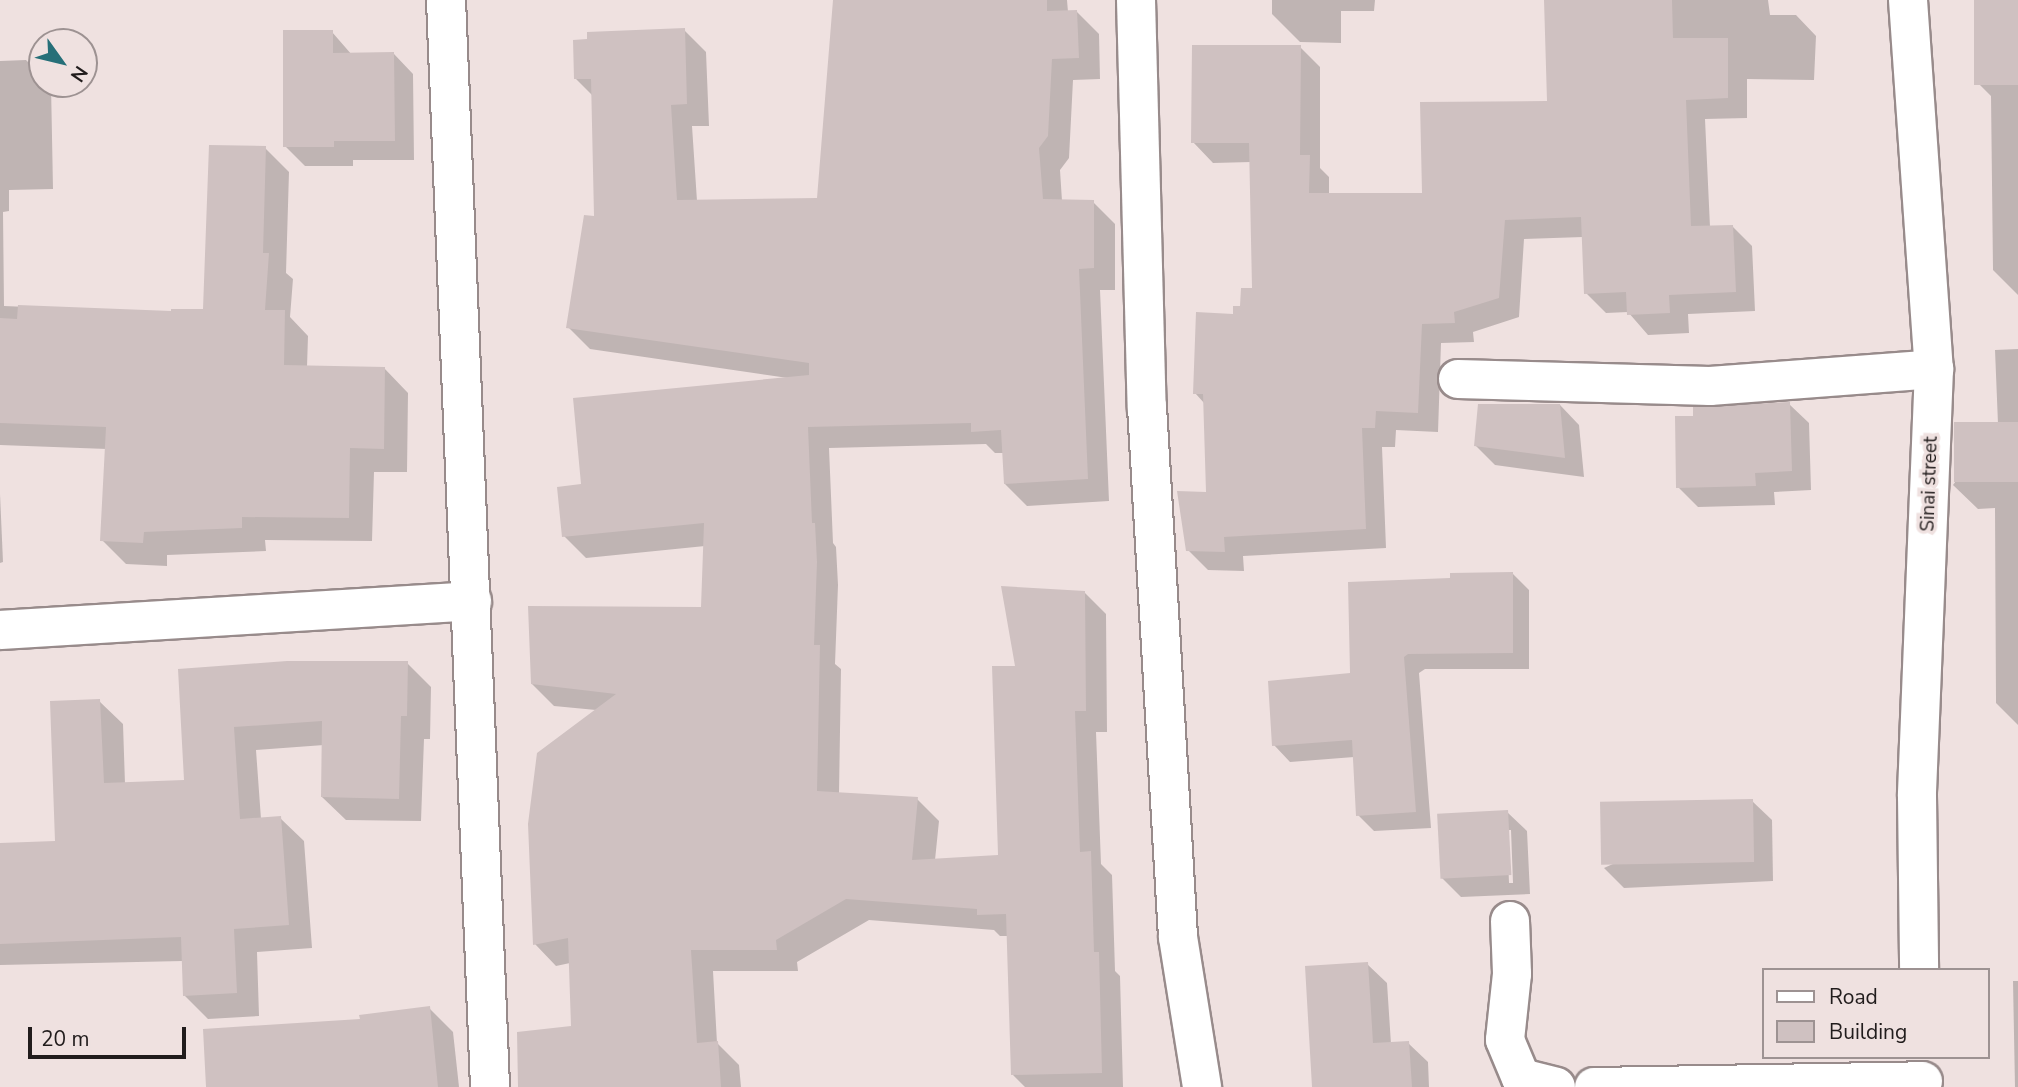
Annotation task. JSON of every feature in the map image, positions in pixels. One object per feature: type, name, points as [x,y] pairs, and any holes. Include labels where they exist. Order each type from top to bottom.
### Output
[{"type":"street","points":[[446,0],[490,1087]]},
{"type":"street","points":[[1136,0],[1147,407],[1177,909],[1202,1087]]},
{"type":"street","name":"Sinai street","points":[[1908,0],[1934,369],[1917,796],[1919,968]]},
{"type":"street","points":[[1458,379],[1710,386],[1934,369]]},
{"type":"street","points":[[0,630],[472,601]]},
{"type":"street","points":[[1510,921],[1513,974],[1505,1040],[1521,1078],[1556,1087]]},
{"type":"street","points":[[1594,1087],[1923,1075]]},
{"type":"building","points":[[833,0],[1047,0],[1047,11],[1077,10],[1079,58],[1052,59],[1048,136],[1039,148],[1043,199],[1094,200],[1094,268],[1079,269],[1088,479],[1004,484],[1001,430],[971,432],[971,423],[808,427],[812,523],[815,523],[817,562],[814,645],[820,645],[817,791],[918,797],[912,860],[998,855],[992,666],[1015,666],[1001,586],[1085,591],[1086,711],[1075,711],[1080,852],[1091,851],[1094,952],[1099,952],[1102,1073],[1011,1075],[1006,914],[977,915],[977,909],[846,899],[776,940],[777,950],[691,950],[697,1043],[718,1041],[721,1087],[518,1087],[517,1032],[571,1026],[568,938],[533,945],[528,824],[537,753],[616,694],[531,684],[528,606],[701,607],[704,523],[562,537],[557,487],[581,484],[573,398],[809,375],[809,363],[566,328],[584,215],[594,216],[591,79],[574,79],[573,40],[587,39],[587,32],[685,28],[687,104],[671,105],[677,200],[817,198]]},
{"type":"building","points":[[1544,0],[1672,0],[1673,38],[1728,38],[1728,98],[1686,100],[1691,226],[1733,225],[1736,292],[1669,295],[1670,313],[1627,315],[1626,292],[1584,294],[1581,217],[1505,220],[1499,298],[1454,312],[1455,323],[1422,324],[1418,413],[1376,411],[1375,428],[1362,428],[1366,529],[1224,537],[1225,552],[1186,551],[1177,491],[1206,492],[1203,394],[1193,394],[1196,312],[1233,314],[1233,306],[1240,306],[1241,288],[1252,288],[1249,143],[1191,143],[1192,45],[1301,45],[1300,155],[1310,155],[1309,193],[1422,193],[1420,102],[1547,101]]},
{"type":"building","points":[[1974,0],[2018,0],[2018,85],[1974,85]]},
{"type":"building","points":[[283,30],[333,30],[333,53],[394,52],[395,141],[334,141],[334,147],[283,147]]},
{"type":"building","points":[[209,145],[266,146],[263,253],[269,253],[265,310],[285,310],[284,365],[385,367],[384,449],[350,448],[349,518],[242,517],[242,528],[144,532],[143,543],[100,541],[106,427],[0,423],[0,318],[17,319],[18,305],[171,311],[203,309]]},
{"type":"building","points":[[1790,402],[1792,471],[1755,473],[1756,486],[1676,488],[1675,416],[1693,416],[1693,407]]},
{"type":"building","points":[[1478,404],[1560,404],[1565,458],[1474,446]]},
{"type":"building","points":[[1954,422],[2018,422],[2018,482],[1954,482]]},
{"type":"building","points":[[1513,572],[1513,653],[1408,654],[1404,657],[1416,812],[1356,816],[1352,740],[1272,746],[1268,681],[1350,673],[1348,582],[1450,578],[1450,573]]},
{"type":"building","points":[[287,661],[408,661],[407,716],[401,716],[399,799],[321,797],[322,721],[234,727],[240,819],[281,816],[289,925],[234,929],[237,993],[183,996],[181,937],[0,944],[0,843],[55,841],[50,701],[100,699],[104,783],[184,780],[178,669]]},
{"type":"building","points":[[1753,799],[1754,862],[1601,865],[1600,802]]},
{"type":"building","points":[[1508,810],[1511,875],[1440,879],[1437,814]]},
{"type":"building","points":[[1368,962],[1373,1043],[1409,1041],[1412,1087],[1312,1087],[1305,966]]},
{"type":"building","points":[[430,1006],[438,1087],[206,1087],[203,1029],[360,1019],[359,1015]]}]
